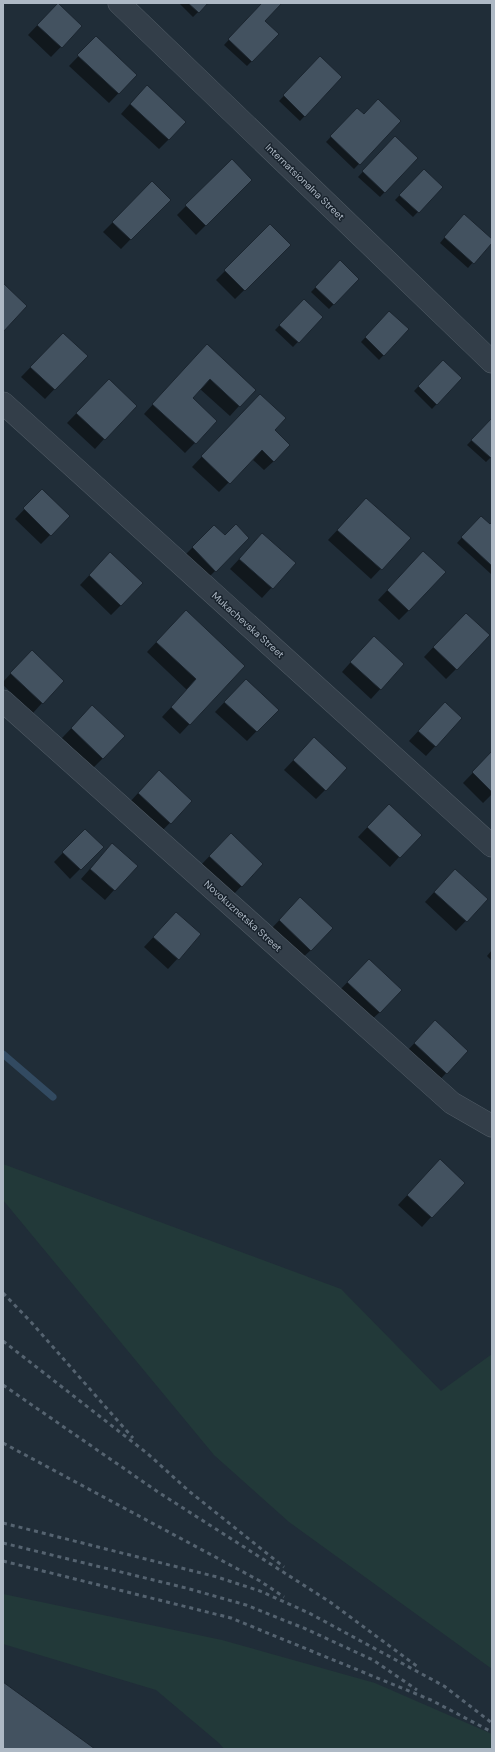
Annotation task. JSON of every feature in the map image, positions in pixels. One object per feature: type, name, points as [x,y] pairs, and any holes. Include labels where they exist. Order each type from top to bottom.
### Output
[{"type":"street","name":"Internatsionalna Street","points":[[119,3],[492,362]]},
{"type":"street","name":"Mukachevska Street","points":[[3,403],[492,846]]},
{"type":"street","name":"Novokuznetska Street","points":[[3,701],[452,1103],[491,1123]]},
{"type":"green space","points":[[3,1164],[341,1289],[441,1391],[492,1354],[492,1669],[289,1522],[214,1455],[3,1200]]},
{"type":"green space","points":[[3,1594],[222,1640],[375,1683],[492,1734],[492,1749],[224,1749],[219,1743],[156,1690],[3,1644]]},
{"type":"building","points":[[58,3],[82,26],[62,48],[37,25]]},
{"type":"building","points":[[188,3],[208,3],[199,13]]},
{"type":"building","points":[[262,3],[282,3],[265,21],[279,34],[252,62],[228,39]]},
{"type":"building","points":[[96,36],[137,75],[119,94],[77,55]]},
{"type":"building","points":[[320,56],[342,77],[305,117],[283,95]]},
{"type":"building","points":[[147,85],[186,122],[169,140],[130,104]]},
{"type":"building","points":[[378,99],[401,121],[360,165],[330,136],[357,108],[364,114]]},
{"type":"building","points":[[395,136],[418,158],[385,193],[362,171]]},
{"type":"building","points":[[232,159],[252,180],[206,226],[185,205]]},
{"type":"building","points":[[424,169],[443,187],[419,213],[399,195]]},
{"type":"building","points":[[152,181],[171,200],[131,240],[112,222]]},
{"type":"building","points":[[464,214],[492,239],[492,243],[474,264],[444,237]]},
{"type":"building","points":[[270,224],[291,245],[245,291],[224,270]]},
{"type":"building","points":[[340,260],[359,279],[334,305],[315,287]]},
{"type":"building","points":[[3,283],[27,306],[3,332]]},
{"type":"building","points":[[304,299],[323,317],[299,343],[279,325]]},
{"type":"building","points":[[389,311],[409,329],[384,356],[365,337]]},
{"type":"building","points":[[63,333],[88,356],[55,390],[30,367]]},
{"type":"building","points":[[207,344],[256,390],[240,407],[210,379],[193,398],[217,421],[196,444],[152,404]]},
{"type":"building","points":[[443,360],[462,378],[437,405],[418,386]]},
{"type":"building","points":[[109,379],[137,406],[105,440],[76,413]]},
{"type":"building","points":[[260,394],[286,418],[275,430],[290,445],[274,462],[262,450],[230,484],[201,456]]},
{"type":"building","points":[[492,418],[492,457],[491,458],[471,440]]},
{"type":"building","points":[[42,489],[70,516],[51,536],[23,508]]},
{"type":"building","points":[[366,498],[411,538],[382,570],[337,530]]},
{"type":"building","points":[[481,516],[490,524],[492,522],[492,566],[461,537]]},
{"type":"building","points":[[236,524],[249,538],[216,572],[192,547],[214,525],[225,535]]},
{"type":"building","points":[[262,533],[296,563],[273,589],[239,559]]},
{"type":"building","points":[[423,551],[446,572],[409,611],[387,590]]},
{"type":"building","points":[[110,552],[143,583],[121,606],[89,575]]},
{"type":"building","points":[[186,610],[245,666],[190,725],[171,707],[196,679],[156,642]]},
{"type":"building","points":[[466,613],[490,635],[457,670],[433,647]]},
{"type":"building","points":[[374,636],[404,664],[381,690],[350,662]]},
{"type":"building","points":[[32,650],[64,681],[43,704],[10,673]]},
{"type":"building","points":[[246,679],[279,710],[257,732],[224,702]]},
{"type":"building","points":[[445,702],[462,718],[436,747],[418,731]]},
{"type":"building","points":[[92,705],[125,736],[103,759],[71,728]]},
{"type":"building","points":[[314,737],[347,768],[326,791],[293,760]]},
{"type":"building","points":[[492,751],[492,792],[472,772]]},
{"type":"building","points":[[159,770],[192,801],[171,824],[138,793]]},
{"type":"building","points":[[389,804],[422,835],[400,858],[367,827]]},
{"type":"building","points":[[85,829],[104,847],[81,870],[62,852]]},
{"type":"building","points":[[231,833],[263,864],[242,887],[209,856]]},
{"type":"building","points":[[112,843],[138,866],[115,891],[90,869]]},
{"type":"building","points":[[455,869],[488,899],[467,922],[434,892]]},
{"type":"building","points":[[300,897],[333,928],[311,951],[279,920]]},
{"type":"building","points":[[176,912],[201,934],[179,960],[153,937]]},
{"type":"building","points":[[369,959],[402,990],[380,1013],[347,982]]},
{"type":"building","points":[[435,1020],[468,1051],[447,1074],[414,1043]]},
{"type":"building","points":[[440,1159],[465,1183],[432,1218],[407,1195]]},
{"type":"building","points":[[3,1682],[95,1749],[3,1749]]},
{"type":"waterway","points":[[3,1054],[53,1097]]},
{"type":"railway","points":[[3,1293],[30,1321],[133,1438]]},
{"type":"railway","points":[[3,1341],[148,1454],[190,1492],[284,1567]]},
{"type":"railway","points":[[3,1385],[158,1492],[330,1602],[418,1667]]},
{"type":"railway","points":[[3,1443],[260,1581],[284,1597]]},
{"type":"railway","points":[[3,1523],[217,1577],[260,1591],[309,1613],[444,1686],[492,1723]]},
{"type":"railway","points":[[3,1543],[186,1588],[246,1605],[306,1629],[373,1660],[417,1690]]},
{"type":"railway","points":[[3,1561],[231,1618],[431,1700],[492,1732]]}]
